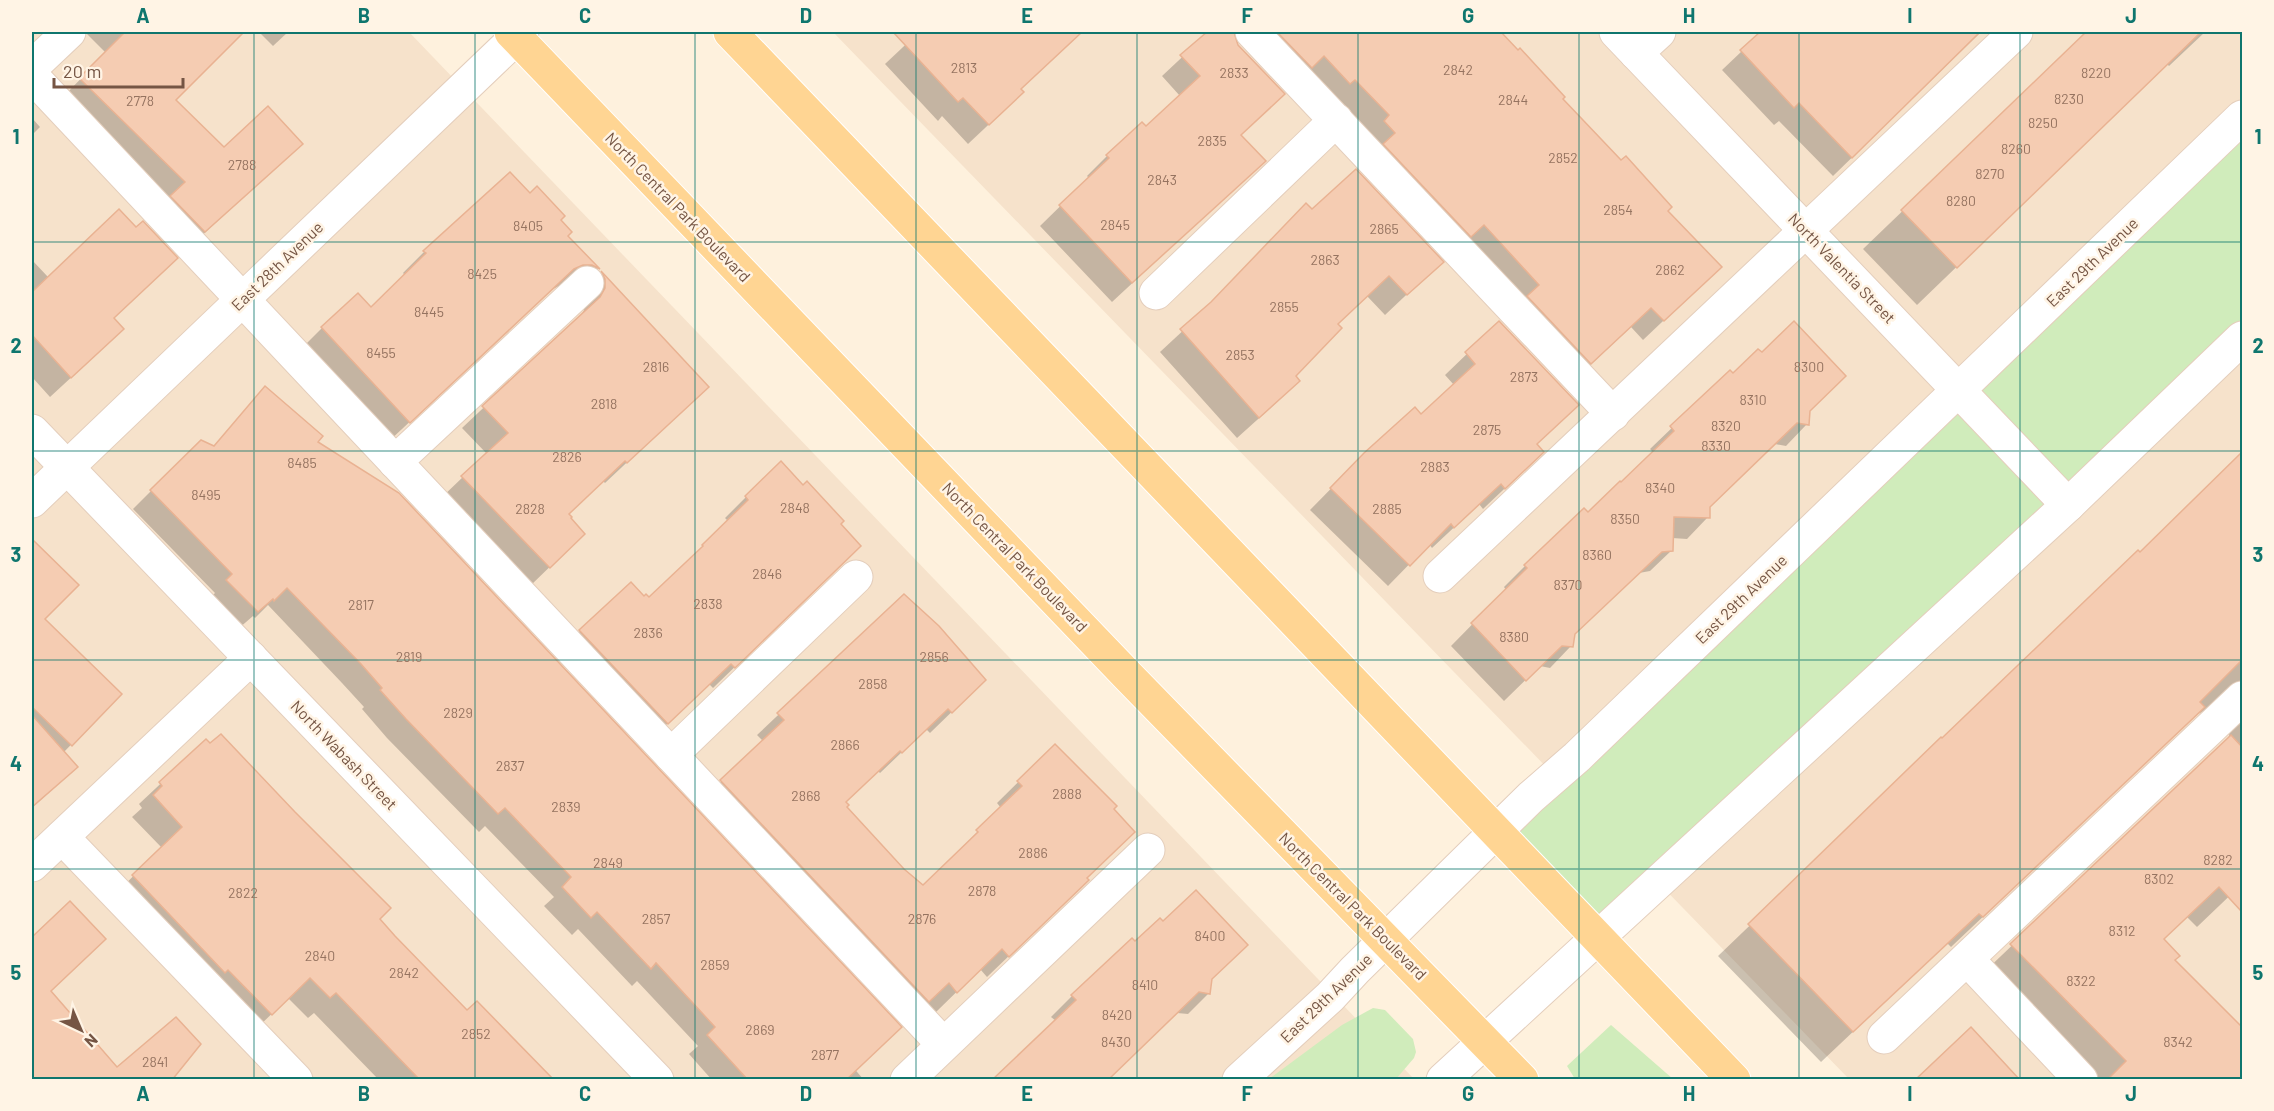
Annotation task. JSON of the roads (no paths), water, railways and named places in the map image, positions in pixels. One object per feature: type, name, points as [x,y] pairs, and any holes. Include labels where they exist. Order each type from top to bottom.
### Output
[{"type":"main road","points":[[730,32],[1734,1080]]},
{"type":"main road","name":"North Central Park Boulevard","points":[[516,33],[1136,684],[1485,1039],[1522,1080]]},
{"type":"street","points":[[32,67],[69,32]]},
{"type":"street","points":[[1252,32],[1613,414]]},
{"type":"street","points":[[1440,576],[2016,32]]},
{"type":"street","name":"East 28th Avenue","points":[[32,501],[516,33]]},
{"type":"street","name":"North Valentia Street","points":[[1637,39],[1806,231],[2068,505]]},
{"type":"street","points":[[32,76],[943,1044]]},
{"type":"street","name":"East 29th Avenue","points":[[1239,1080],[1330,997],[1496,832],[1959,391],[2242,117]]},
{"type":"street","points":[[1156,293],[1336,120]]},
{"type":"street","points":[[395,462],[587,283]]},
{"type":"street","points":[[1443,1080],[2068,505],[2242,338]]},
{"type":"street","name":"North Wabash Street","points":[[32,431],[657,1080]]},
{"type":"street","points":[[671,755],[856,577]]},
{"type":"street","points":[[32,865],[251,658]]},
{"type":"street","points":[[1884,1037],[2242,698]]},
{"type":"street","points":[[62,837],[296,1080]]},
{"type":"street","points":[[907,1080],[1148,850]]},
{"type":"street","points":[[1967,958],[2081,1080]]}]
